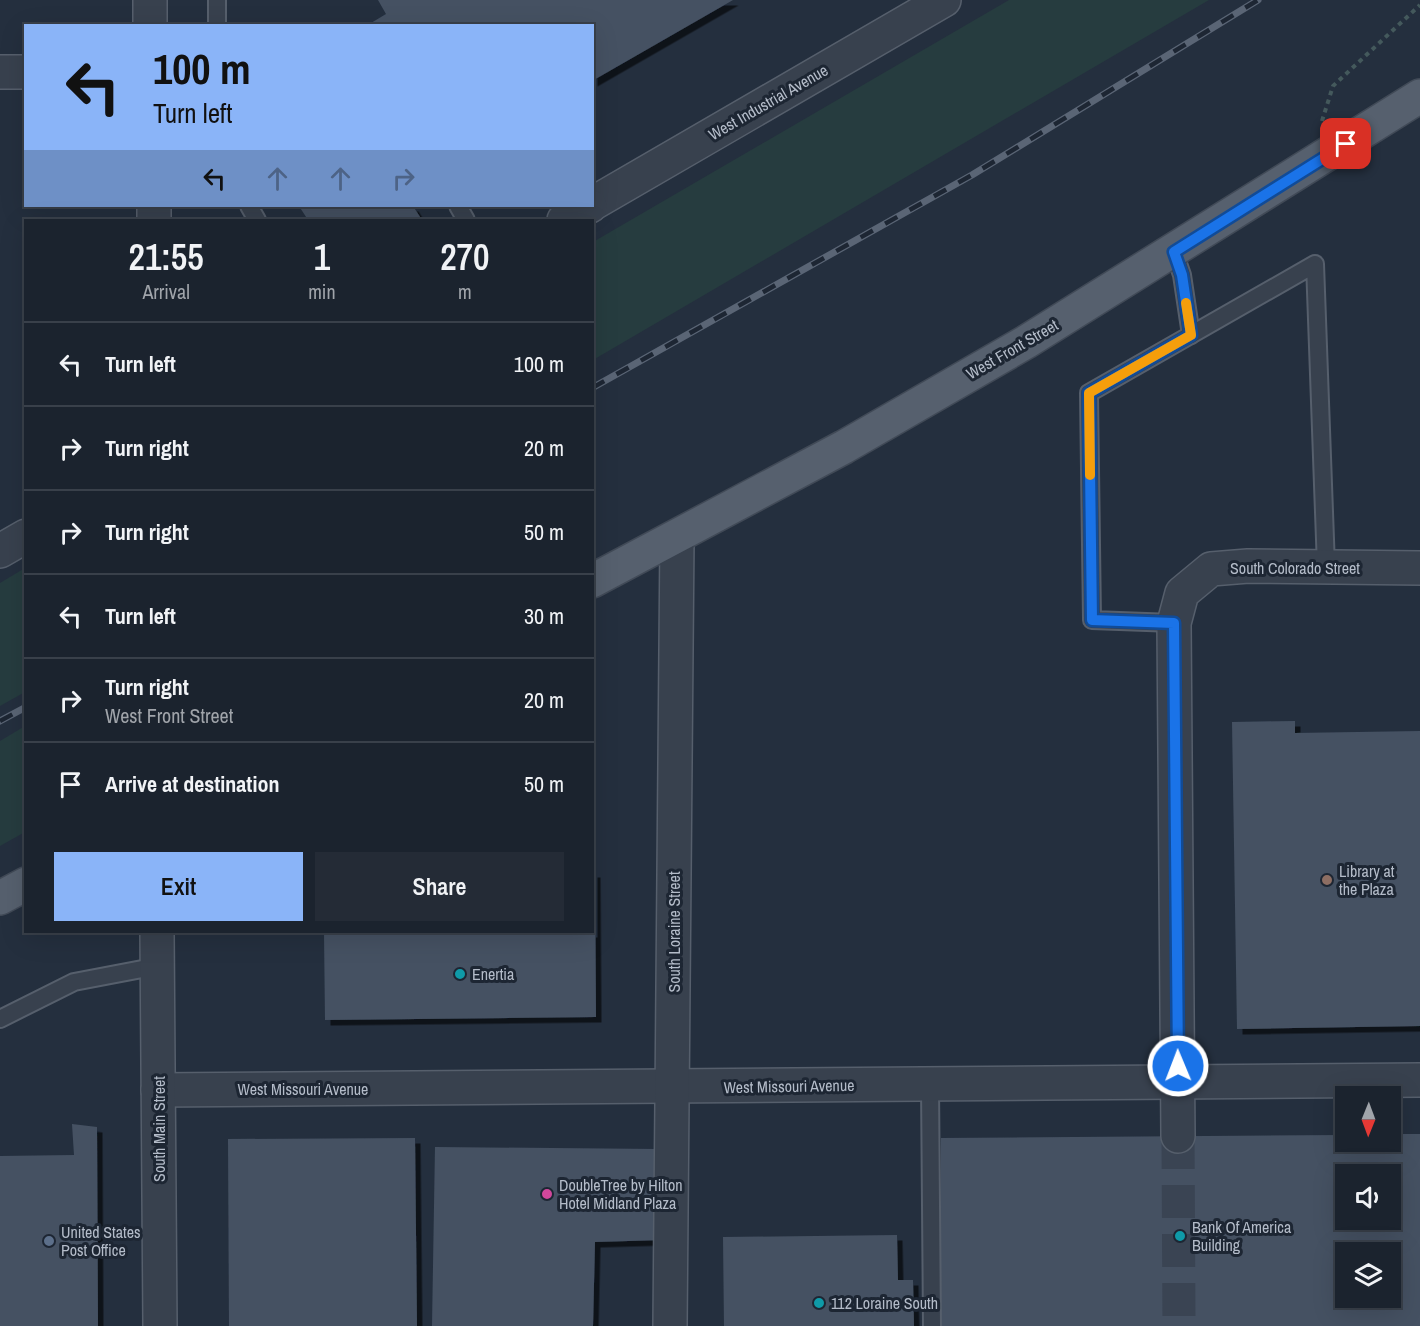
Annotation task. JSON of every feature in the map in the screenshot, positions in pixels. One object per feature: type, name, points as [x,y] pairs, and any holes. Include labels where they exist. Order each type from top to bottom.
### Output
[{"type":"main road","name":"West Front Street","points":[[594,580],[874,430],[1174,252],[1420,96]]},
{"type":"main road","points":[[0,898],[24,885]]},
{"type":"street","points":[[150,0],[150,24]]},
{"type":"street","name":"West Industrial Avenue","points":[[594,203],[944,0]]},
{"type":"street","points":[[0,72],[24,72]]},
{"type":"street","name":"West Industrial Avenue","points":[[566,219],[587,207]]},
{"type":"street","name":"South Loraine Street","points":[[670,1326],[677,537]]},
{"type":"street","points":[[0,551],[24,538]]},
{"type":"street","name":"South Colorado Street","points":[[1178,1136],[1174,623],[1182,593],[1211,569],[1248,566],[1420,568]]},
{"type":"street","name":"South Main Street","points":[[158,933],[160,1326]]},
{"type":"street","name":"West Missouri Avenue","points":[[158,1090],[1420,1080]]},
{"type":"lane","points":[[217,0],[217,24]]},
{"type":"lane","points":[[1174,252],[1182,275],[1191,335]]},
{"type":"lane","points":[[1174,623],[1092,620],[1089,393],[1315,264],[1326,567]]},
{"type":"lane","points":[[0,1019],[74,982],[158,966]]},
{"type":"lane","points":[[930,1085],[932,1326]]},
{"type":"path","points":[[1309,167],[1333,86],[1420,5]]},
{"type":"green space","points":[[1009,0],[1209,0],[594,359],[594,241]]},
{"type":"green space","points":[[24,569],[24,693],[0,706],[0,583]]},
{"type":"green space","points":[[24,727],[24,833],[0,846],[0,741]]},
{"type":"building","points":[[378,0],[733,0],[594,80],[594,24],[369,24],[386,14]]},
{"type":"building","points":[[300,207],[414,207],[421,219],[307,219]]},
{"type":"building","name":"Library at the Plaza","points":[[1295,721],[1295,733],[1420,731],[1420,1026],[1237,1029],[1232,722]]},
{"type":"building","name":"Enertia","points":[[595,872],[596,1017],[325,1020],[324,933],[594,933]]},
{"type":"building","name":"United States Post Office","points":[[72,1124],[97,1127],[98,1326],[0,1326],[0,1156],[74,1155]]},
{"type":"building","name":"Bank Of America Building","points":[[1401,1134],[1420,1134],[1420,1326],[940,1326],[941,1138],[1335,1135],[1335,1152],[1401,1152]]},
{"type":"building","points":[[415,1138],[417,1326],[229,1326],[228,1139]]},
{"type":"building","name":"DoubleTree by Hilton Hotel Midland Plaza","points":[[435,1147],[656,1149],[662,1240],[595,1242],[593,1326],[432,1326]]},
{"type":"building","name":"112 Loraine South","points":[[897,1235],[898,1280],[913,1280],[914,1326],[724,1326],[723,1237]]},
{"type":"tunnel","points":[[1178,1136],[1179,1326]]},
{"type":"railway","points":[[594,387],[972,175],[1258,0]]},
{"type":"railway","points":[[0,721],[24,708]]},
{"type":"slow traffic","points":[[1090,475],[1089,393],[1191,335],[1186,303]]},
{"type":"place","name":"Library at the Plaza","points":[[1327,880]]},
{"type":"place","name":"Enertia","points":[[460,974]]},
{"type":"place","name":"DoubleTree by Hilton Hotel Midland Plaza","points":[[547,1194]]},
{"type":"place","name":"Bank Of America Building","points":[[1180,1236]]},
{"type":"place","name":"United States Post Office","points":[[49,1241]]},
{"type":"place","name":"112 Loraine South","points":[[819,1303]]},
{"type":"route","points":[[1178,1066],[1174,623],[1092,620],[1089,393],[1191,335],[1182,275],[1174,252],[1346,144]]}]
